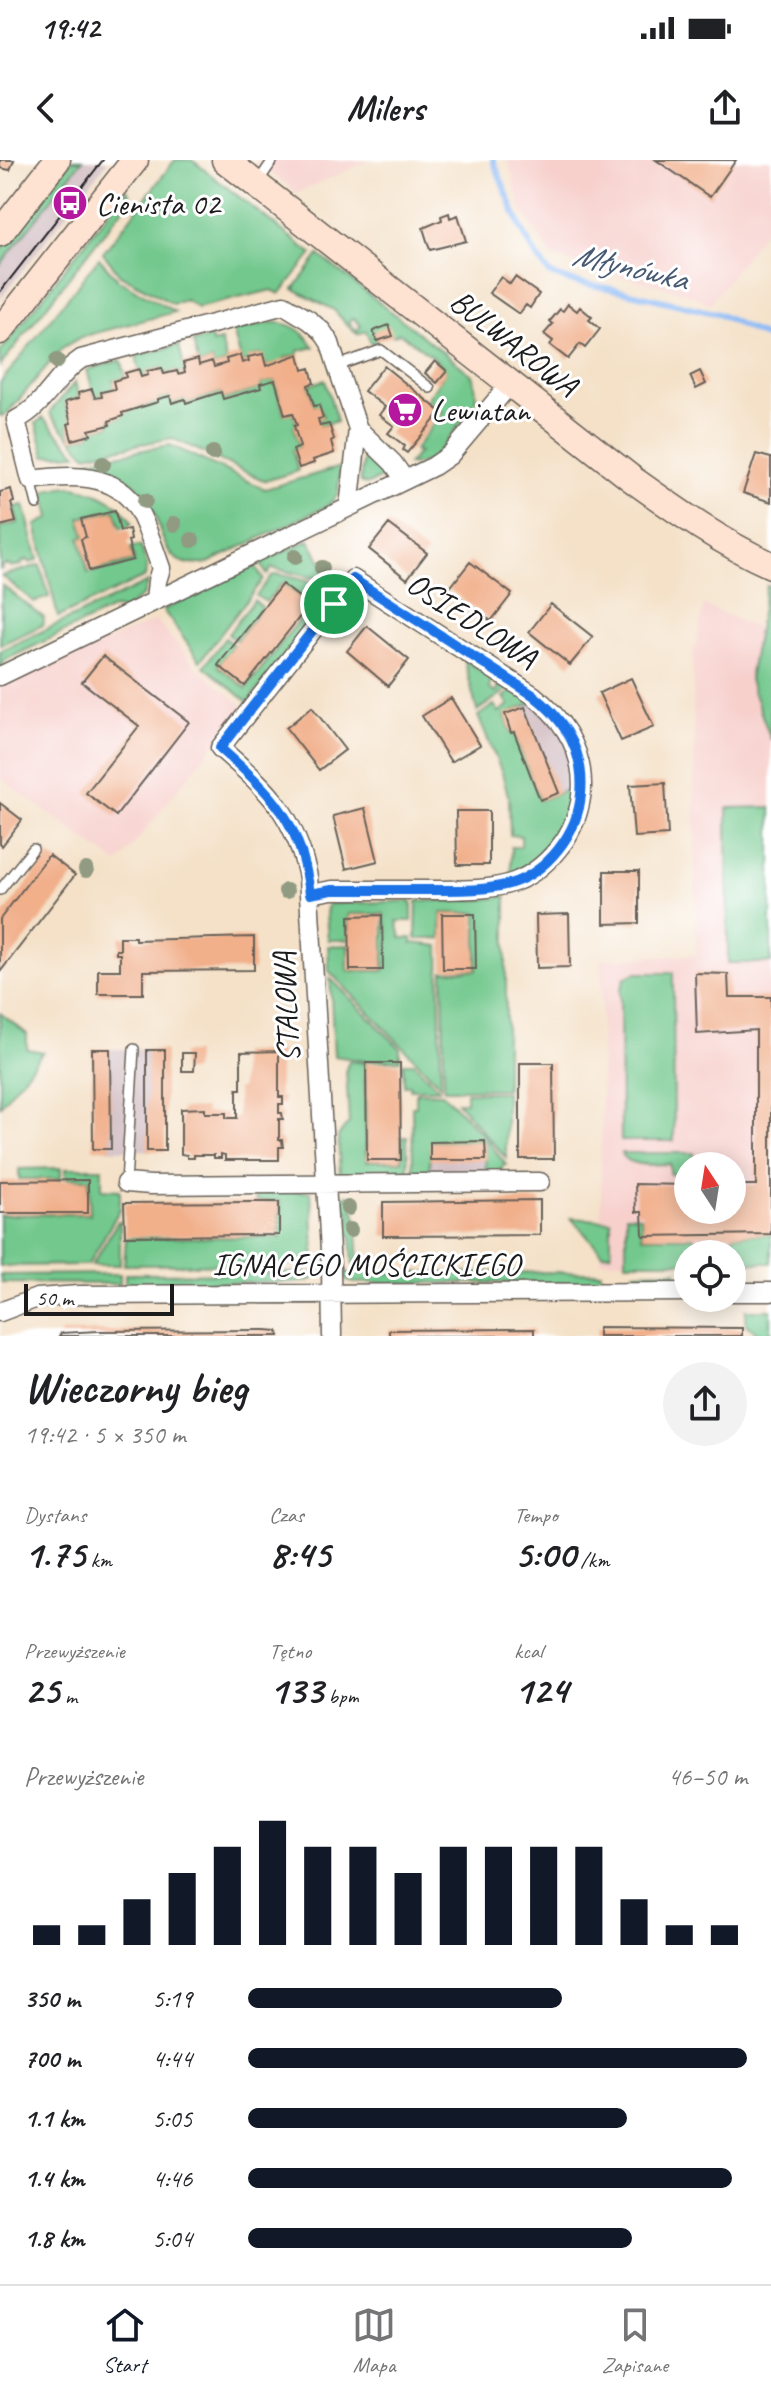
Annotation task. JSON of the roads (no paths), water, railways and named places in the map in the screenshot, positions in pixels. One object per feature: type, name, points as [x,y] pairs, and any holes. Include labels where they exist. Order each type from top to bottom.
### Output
[{"type":"street","points":[[1,230],[57,160]]},
{"type":"street","points":[[0,331],[135,160]]},
{"type":"street","name":"BULWAROWA","points":[[225,160],[632,479],[699,526],[771,565]]},
{"type":"street","points":[[155,601],[161,568],[132,501],[101,481],[85,476],[31,480],[16,420],[37,407],[81,359],[284,305],[322,331],[330,343],[358,429],[349,507]]},
{"type":"street","points":[[0,676],[434,466],[450,455],[511,383]]},
{"type":"street","points":[[358,429],[384,453],[405,480]]},
{"type":"street","points":[[161,568],[196,583]]},
{"type":"street","name":"OSIEDLOWA","points":[[220,748],[353,579],[533,695],[551,709],[566,729],[576,748],[580,767],[582,790],[579,811],[558,850],[536,870],[516,881],[483,889],[332,890],[310,894]]},
{"type":"street","name":"STALOWA","points":[[220,748],[259,783],[281,809],[301,848],[310,894],[332,1336]]},
{"type":"street","points":[[126,1183],[540,1182]]},
{"type":"street","name":"IGNACEGO MOŚCICKIEGO","points":[[0,1312],[28,1301],[62,1296],[674,1292]]},
{"type":"street","points":[[746,1292],[771,1292]]},
{"type":"lane","points":[[257,184],[273,160]]},
{"type":"lane","points":[[337,366],[381,350],[430,388]]},
{"type":"lane","points":[[31,480],[37,504]]},
{"type":"lane","points":[[0,890],[33,849]]},
{"type":"lane","points":[[126,1183],[134,1049]]},
{"type":"waterway","name":"Młynówka","points":[[493,160],[520,226],[550,274],[718,314],[771,340]]},
{"type":"tram line","points":[[0,292],[103,160]]},
{"type":"place","name":"Cienista 02","points":[[70,203]]},
{"type":"place","name":"Lewiatan","points":[[405,410]]}]
